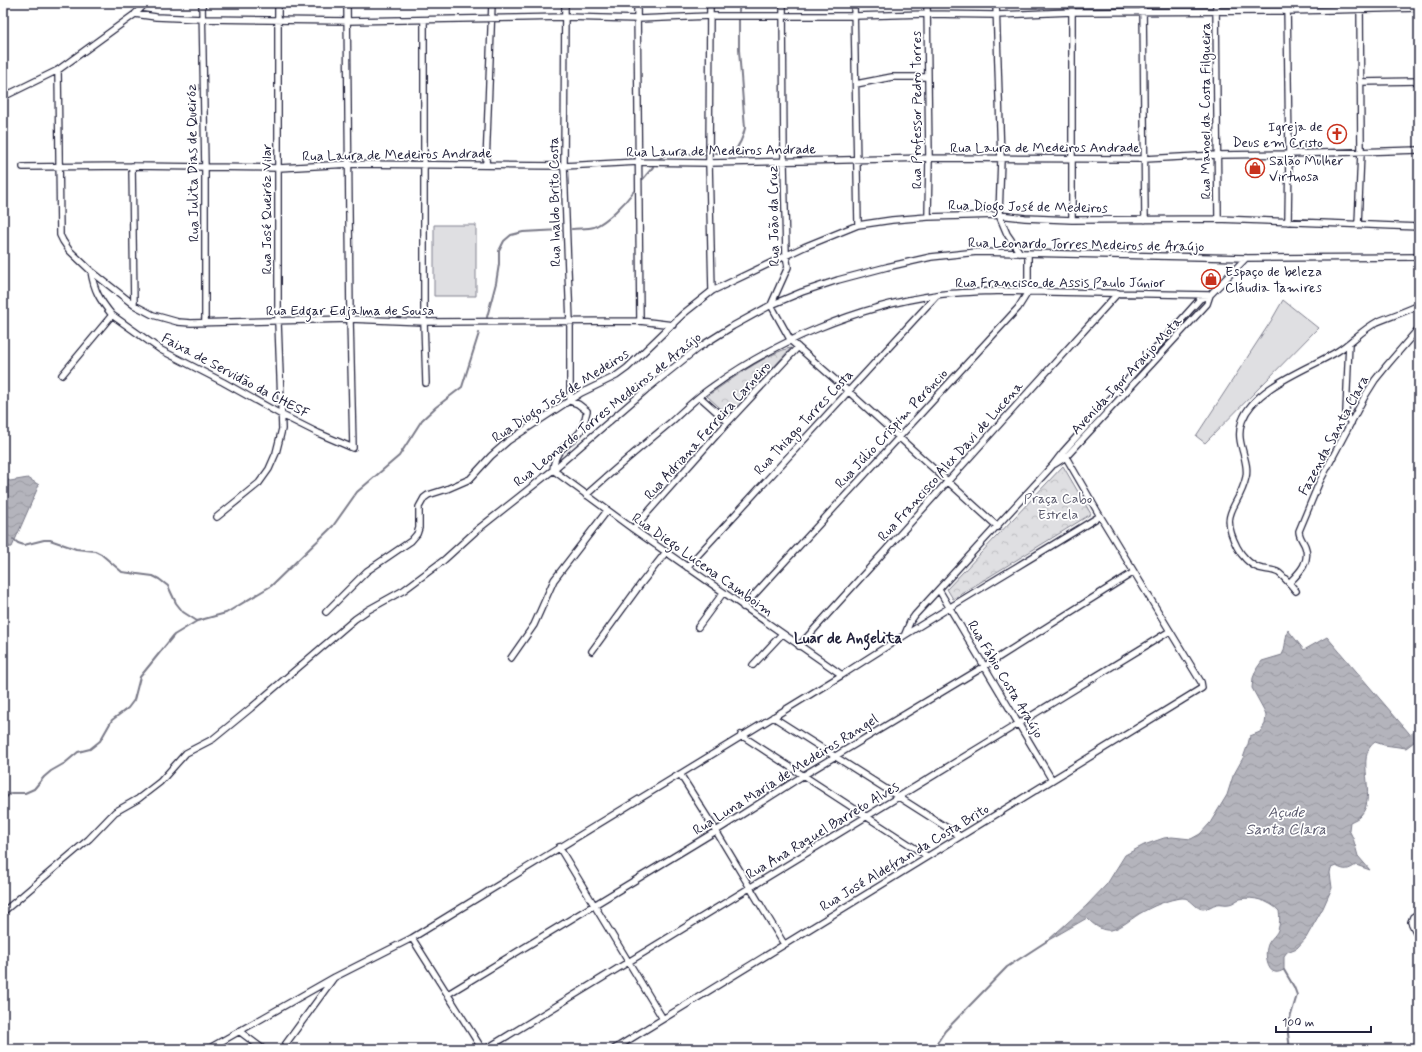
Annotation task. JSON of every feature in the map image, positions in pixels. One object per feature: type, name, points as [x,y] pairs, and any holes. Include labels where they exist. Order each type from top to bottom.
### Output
[{"type":"street","points":[[3,97],[58,70],[135,14],[146,3]]},
{"type":"street","name":"Rua Julita Dias de Queiróz","points":[[202,3],[205,168],[205,323]]},
{"type":"street","name":"Rua José Queiróz Vilar","points":[[217,518],[259,483],[269,469],[280,439],[282,428],[278,322],[278,3]]},
{"type":"street","points":[[347,3],[350,319]]},
{"type":"street","points":[[486,165],[492,3]]},
{"type":"street","name":"Rua Inaldo Brito Costa","points":[[565,3],[564,166],[570,322],[570,400]]},
{"type":"street","points":[[637,3],[640,321]]},
{"type":"street","points":[[710,3],[712,291]]},
{"type":"street","name":"Rua João da Cruz","points":[[771,305],[788,267],[786,256],[784,162],[783,3]]},
{"type":"street","points":[[854,3],[858,225]]},
{"type":"street","name":"Rua Professor Pedro Torres","points":[[927,3],[929,158],[928,218]]},
{"type":"street","points":[[996,3],[1001,159],[999,215],[1007,234],[1020,253]]},
{"type":"street","points":[[1072,3],[1072,220]]},
{"type":"street","points":[[1144,3],[1145,220]]},
{"type":"street","name":"Rua Manoel da Costa Filgueira","points":[[1216,3],[1218,219]]},
{"type":"street","points":[[1287,3],[1290,154],[1288,222]]},
{"type":"street","points":[[135,14],[156,17],[202,19],[348,21],[566,17],[638,19],[710,16],[854,16],[927,14],[996,15],[1072,12],[1216,10],[1287,11],[1360,6],[1419,8]]},
{"type":"street","points":[[1358,225],[1361,152],[1360,6]]},
{"type":"street","points":[[424,20],[424,322],[426,383]]},
{"type":"street","points":[[58,70],[60,167]]},
{"type":"street","points":[[856,84],[892,76],[928,77]]},
{"type":"street","points":[[1360,82],[1419,81]]},
{"type":"street","name":"Rua Laura de Medeiros Andrade","points":[[22,167],[132,166],[279,168],[349,164],[564,166],[638,162],[784,162],[929,158],[1145,159],[1217,155],[1419,150]]},
{"type":"street","points":[[132,166],[134,305]]},
{"type":"street","name":"Rua Edgar Edjalma de Sousa","points":[[60,167],[60,235],[69,250],[91,271],[134,305],[153,315],[172,320],[191,323],[350,319],[424,322],[640,321],[673,325]]},
{"type":"street","name":"Rua Diogo José de Medeiros","points":[[326,612],[368,571],[411,541],[417,534],[419,528],[419,507],[424,498],[432,493],[470,479],[499,448],[581,393],[616,376],[627,368],[691,307],[712,291],[804,247],[858,225],[892,220],[999,215],[1025,218],[1072,220],[1218,219],[1419,228]]},
{"type":"street","name":"Rua Leonardo Torres Medeiros de Araújo","points":[[3,912],[89,839],[115,812],[138,799],[160,782],[186,752],[213,739],[355,619],[404,590],[444,560],[477,530],[553,470],[698,348],[771,305],[823,285],[887,266],[931,257],[970,253],[1246,258],[1419,257]]},
{"type":"street","points":[[1028,253],[1028,292]]},
{"type":"street","name":"Avenida Igor Araújo Mota","points":[[905,634],[915,615],[998,527],[1200,299],[1210,295],[1246,258]]},
{"type":"street","name":"Faixa de Servidão da CHESF","points":[[91,271],[96,293],[112,315],[161,350],[282,415],[353,448],[350,319]]},
{"type":"street","name":"Rua Francisco de Assis Paulo Júnior","points":[[586,495],[711,387],[735,371],[759,357],[824,326],[870,310],[904,301],[937,295],[1000,291],[1210,295]]},
{"type":"street","name":"Rua Júlio Crispim Perôncio","points":[[743,607],[1018,308],[1028,292]]},
{"type":"street","name":"Rua Francisco Alex Davi de Lucena","points":[[799,646],[1118,294]]},
{"type":"street","name":"Rua Thiago Torres Costa","points":[[687,567],[937,295]]},
{"type":"street","name":"Avenida Igor Araújo Mota","points":[[1053,465],[1066,457],[1207,304],[1210,295]]},
{"type":"street","points":[[771,305],[791,341],[998,527]]},
{"type":"street","points":[[1296,591],[1279,574],[1274,571],[1259,568],[1249,561],[1238,548],[1230,530],[1230,512],[1244,486],[1247,472],[1240,445],[1240,430],[1243,420],[1248,409],[1256,400],[1280,383],[1339,351],[1364,330],[1377,322],[1419,305]]},
{"type":"street","points":[[62,375],[112,315]]},
{"type":"street","name":"Fazenda Santa Clara","points":[[1289,583],[1302,569],[1307,556],[1306,549],[1299,535],[1299,531],[1319,483],[1375,380],[1419,328]]},
{"type":"street","points":[[1349,343],[1346,412],[1347,418],[1351,423]]},
{"type":"street","name":"Rua Adriana Ferreira Carneiro","points":[[633,529],[728,422],[798,347]]},
{"type":"street","points":[[700,397],[728,422]]},
{"type":"street","points":[[553,470],[554,461],[558,452],[579,432],[583,426],[587,411],[570,400]]},
{"type":"street","points":[[1063,452],[1170,631]]},
{"type":"street","name":"Rua Diego Lucena Camboim","points":[[553,470],[607,511],[842,675]]},
{"type":"street","points":[[511,658],[534,625],[554,580],[607,511]]},
{"type":"street","points":[[208,1049],[335,977],[412,938],[741,735],[842,675],[905,634],[949,609],[1100,516]]},
{"type":"street","points":[[592,651],[666,552]]},
{"type":"street","name":"Rua Luna Maria de Medeiros Rangel","points":[[448,994],[716,831],[804,775],[837,757],[985,666],[1134,572]]},
{"type":"street","name":"Rua Fábio Costa Araújo","points":[[939,590],[1052,780]]},
{"type":"street","points":[[698,627],[723,593]]},
{"type":"street","name":"Rua José Aldefran da Costa Brito","points":[[614,1049],[1202,688],[1201,682],[1170,631]]},
{"type":"street","name":"Rua Ana Raquel Barreto Alves","points":[[486,1049],[1170,631]]},
{"type":"street","points":[[753,665],[782,634]]},
{"type":"street","points":[[773,717],[960,836]]},
{"type":"street","points":[[741,735],[927,856]]},
{"type":"street","points":[[680,774],[784,944]]},
{"type":"street","points":[[559,847],[663,1019]]},
{"type":"street","points":[[1419,913],[1413,917],[1410,922],[1419,938]]},
{"type":"street","points":[[412,938],[482,1049]]},
{"type":"street","points":[[282,1049],[335,977]]},
{"type":"street","points":[[239,1031],[263,1049]]},
{"type":"green space","points":[[434,225],[476,225],[476,296],[434,296]]},
{"type":"green space","points":[[1283,300],[1318,328],[1205,443],[1196,436],[1271,321]]},
{"type":"green space","points":[[791,348],[729,416],[707,396],[760,361],[782,350]]},
{"type":"green space","name":"Praça Cabo Estrela","points":[[1063,466],[1091,514],[953,599],[947,589]]},
{"type":"water","points":[[3,477],[10,481],[28,478],[39,485],[12,547],[3,548]]},
{"type":"water","name":"Açude Santa Clara","points":[[1288,630],[1304,650],[1327,637],[1409,733],[1414,742],[1406,748],[1384,745],[1375,742],[1369,748],[1366,757],[1366,807],[1360,816],[1350,822],[1349,830],[1358,856],[1370,870],[1356,865],[1346,869],[1336,866],[1331,868],[1330,873],[1332,888],[1323,908],[1306,938],[1297,948],[1287,952],[1284,956],[1284,970],[1278,972],[1272,971],[1268,966],[1266,954],[1269,943],[1278,930],[1280,920],[1279,911],[1271,904],[1250,898],[1240,899],[1230,904],[1217,904],[1203,909],[1188,899],[1177,899],[1165,902],[1149,909],[1113,930],[1101,929],[1087,918],[1047,941],[1086,906],[1107,884],[1125,855],[1144,845],[1164,838],[1172,837],[1191,839],[1200,834],[1210,823],[1227,795],[1233,776],[1243,758],[1250,736],[1260,732],[1265,724],[1266,716],[1264,710],[1252,688],[1253,678],[1257,668],[1262,661],[1282,655]]},
{"type":"waterway","points":[[739,11],[740,3]]},
{"type":"waterway","points":[[715,153],[733,153],[741,141],[745,128],[739,50],[739,19]]},
{"type":"waterway","points":[[659,159],[666,154],[704,154]]},
{"type":"waterway","points":[[643,179],[653,167]]},
{"type":"waterway","points":[[572,229],[592,228],[605,221],[634,191]]},
{"type":"waterway","points":[[487,317],[496,283],[499,264],[499,251],[504,241],[511,235],[523,232],[561,230]]},
{"type":"waterway","points":[[3,800],[11,793],[25,793],[34,789],[51,771],[65,763],[78,752],[90,749],[100,741],[112,720],[128,708],[134,700],[140,677],[174,635],[197,621],[226,613],[271,586],[333,526],[357,492],[399,456],[422,420],[462,387],[479,333]]},
{"type":"waterway","points":[[13,539],[24,545],[50,540],[76,549],[95,551],[101,554],[122,572],[153,576],[168,586],[176,603],[183,612],[197,621]]},
{"type":"waterway","points":[[1412,737],[1419,732]]},
{"type":"waterway","points":[[933,1049],[945,1031],[1007,967],[1047,941]]},
{"type":"waterway","points":[[1284,970],[1297,995],[1288,1025],[1290,1049]]},
{"type":"place","name":"Igreja de Deus em Cristo","points":[[1337,134]]},
{"type":"place","name":"Salão Mulher Virtuosa","points":[[1255,168]]},
{"type":"place","name":"Espaço de beleza Cláudia Tamires","points":[[1211,279]]},
{"type":"district","name":"Luar de Angelita","points":[[848,638]]}]
